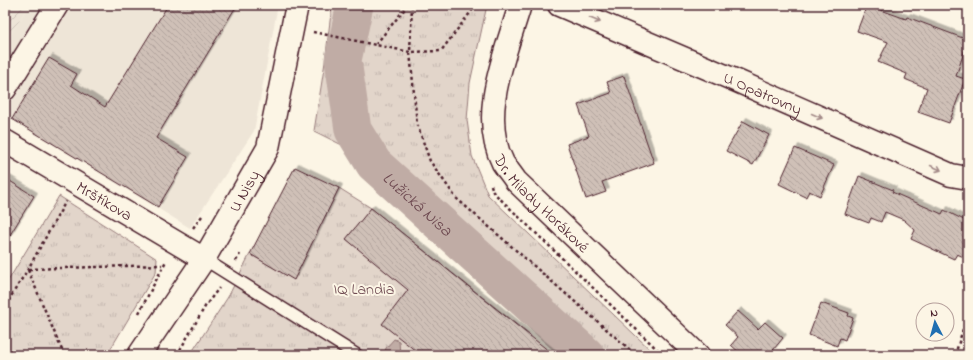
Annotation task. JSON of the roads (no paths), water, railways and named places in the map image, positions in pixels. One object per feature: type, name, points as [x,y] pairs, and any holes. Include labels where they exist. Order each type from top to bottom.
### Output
[{"type":"street","points":[[5,89],[57,5]]},
{"type":"street","name":"U Nisy","points":[[139,355],[204,259],[268,148],[297,5]]},
{"type":"street","name":"Dr. Milady Horákové","points":[[520,5],[498,78],[493,110],[495,141],[503,163],[516,180],[698,355]]},
{"type":"street","name":"U Opatrovny","points":[[559,5],[737,80],[951,175],[968,178]]},
{"type":"street","name":"Mrštíkova","points":[[5,141],[75,184],[204,259]]},
{"type":"lane","points":[[204,259],[357,355]]},
{"type":"water","points":[[394,339],[399,341],[400,355],[384,355],[386,348]]},
{"type":"waterway","name":"Lužická Nisa","points":[[355,5],[343,60],[353,130],[374,164],[586,355]]},
{"type":"park label","name":"IQ Landia","points":[[364,288]]}]
